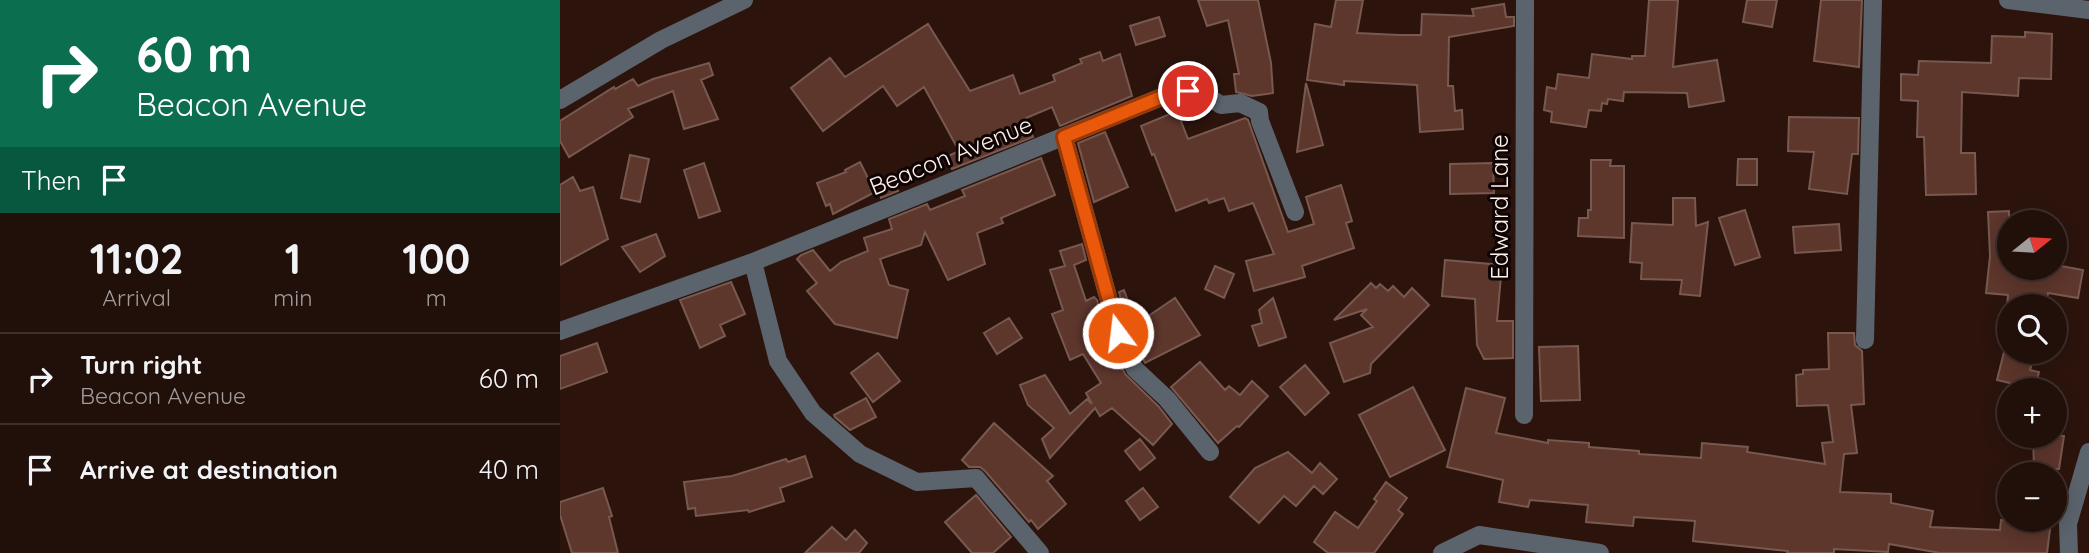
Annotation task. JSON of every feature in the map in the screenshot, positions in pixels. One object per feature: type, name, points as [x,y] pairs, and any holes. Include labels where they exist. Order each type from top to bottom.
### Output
[{"type":"street","points":[[560,100],[662,40],[744,0]]},
{"type":"street","name":"Edward Lane","points":[[1524,415],[1525,0]]},
{"type":"street","points":[[1865,340],[1873,0]]},
{"type":"street","points":[[2008,0],[2089,10]]},
{"type":"street","name":"Beacon Avenue","points":[[560,331],[753,262],[1169,94],[1188,91],[1204,94],[1221,105],[1240,103],[1259,112],[1260,121],[1295,212]]},
{"type":"street","points":[[1064,137],[1118,333],[1135,369],[1167,399],[1210,452]]},
{"type":"street","points":[[753,262],[778,361],[813,413],[860,454],[916,482],[976,478],[1040,553]]},
{"type":"street","points":[[2069,553],[2068,524],[2089,452]]},
{"type":"street","points":[[1442,553],[1479,536],[1600,553]]},
{"type":"building","points":[[1198,0],[1258,0],[1271,63],[1273,93],[1252,96],[1236,92],[1234,74],[1239,74],[1228,20],[1207,26]]},
{"type":"building","points":[[1336,0],[1363,0],[1357,33],[1399,35],[1421,35],[1422,14],[1474,16],[1472,9],[1504,4],[1506,17],[1514,17],[1514,26],[1449,37],[1448,86],[1453,86],[1455,111],[1462,110],[1463,129],[1420,132],[1417,85],[1344,81],[1344,85],[1307,80],[1315,24],[1331,27]]},
{"type":"building","points":[[1649,0],[1678,0],[1673,67],[1717,60],[1724,101],[1689,107],[1687,93],[1624,92],[1623,101],[1608,99],[1607,104],[1602,103],[1601,111],[1589,110],[1586,127],[1551,122],[1552,112],[1544,110],[1547,87],[1556,89],[1558,74],[1589,78],[1592,54],[1632,59],[1632,56],[1645,56]]},
{"type":"building","points":[[1747,0],[1777,0],[1772,27],[1743,22]]},
{"type":"building","points":[[1821,0],[1862,0],[1859,67],[1814,61]]},
{"type":"building","points":[[1159,17],[1165,36],[1136,45],[1130,26]]},
{"type":"building","points":[[928,24],[970,91],[1013,75],[1020,94],[1055,81],[1053,75],[1082,63],[1080,59],[1100,52],[1103,61],[1120,54],[1132,96],[1060,126],[1052,107],[1026,118],[1033,137],[952,169],[946,157],[959,151],[924,87],[897,106],[883,86],[823,131],[791,88],[830,58],[845,77]]},
{"type":"building","points":[[2025,32],[2052,34],[2051,79],[2019,78],[2018,96],[1962,92],[1961,153],[1975,153],[1976,194],[1926,195],[1924,137],[1917,137],[1918,101],[1901,100],[1901,74],[1918,75],[1919,61],[1991,63],[1992,36],[2025,37]]},
{"type":"building","points":[[709,63],[713,75],[701,80],[718,119],[684,129],[673,91],[628,109],[633,117],[569,157],[560,141],[560,121],[614,87],[615,89],[633,79],[638,86]]},
{"type":"building","points":[[1306,83],[1323,145],[1297,152]]},
{"type":"building","points":[[1177,111],[1188,139],[1245,118],[1248,120],[1288,232],[1314,224],[1306,197],[1341,185],[1352,221],[1346,223],[1354,248],[1302,266],[1305,277],[1254,291],[1246,261],[1274,254],[1253,203],[1229,211],[1224,198],[1209,203],[1207,199],[1176,211],[1154,154],[1152,155],[1141,126]]},
{"type":"building","points":[[1789,117],[1859,118],[1858,154],[1852,154],[1847,194],[1809,189],[1814,152],[1788,151]]},
{"type":"building","points":[[1105,132],[1128,187],[1094,202],[1078,143]]},
{"type":"building","points":[[630,155],[649,159],[640,202],[621,198]]},
{"type":"building","points":[[1041,158],[1055,195],[1001,218],[1003,223],[977,233],[985,264],[948,280],[925,232],[921,245],[880,259],[889,285],[908,290],[897,338],[835,324],[807,291],[817,283],[797,259],[801,255],[813,250],[830,271],[841,262],[868,251],[864,238],[892,229],[889,219],[927,204],[930,210],[965,196],[962,190]]},
{"type":"building","points":[[1738,159],[1757,159],[1757,185],[1737,185]]},
{"type":"building","points":[[1591,160],[1611,160],[1610,166],[1624,166],[1624,238],[1578,236],[1579,218],[1588,218],[1588,210],[1591,210]]},
{"type":"building","points":[[860,162],[875,192],[833,214],[830,204],[826,206],[817,183],[846,172],[845,170]]},
{"type":"building","points":[[704,163],[720,211],[699,218],[684,170]]},
{"type":"building","points":[[1493,163],[1494,193],[1450,194],[1450,164]]},
{"type":"building","points":[[891,175],[898,191],[881,198],[876,182]]},
{"type":"building","points":[[573,177],[580,191],[593,187],[608,239],[560,265],[560,185]]},
{"type":"building","points":[[1673,198],[1695,198],[1696,226],[1708,222],[1700,296],[1680,294],[1682,280],[1641,279],[1642,263],[1630,262],[1632,223],[1673,225]]},
{"type":"building","points":[[1745,210],[1760,257],[1735,265],[1719,218]]},
{"type":"building","points":[[1988,212],[1997,212],[1997,280],[2067,280],[2067,267],[2083,270],[2078,298],[2067,294],[1986,293],[1990,256]]},
{"type":"building","points":[[1839,224],[1841,250],[1795,253],[1793,227]]},
{"type":"building","points":[[656,234],[665,256],[640,272],[622,247]]},
{"type":"building","points":[[1082,244],[1086,260],[1074,265],[1086,301],[1094,297],[1097,300],[1108,338],[1125,374],[1159,407],[1172,424],[1153,445],[1112,408],[1100,416],[1095,408],[1050,458],[1042,439],[1054,428],[1028,405],[1020,385],[1045,375],[1070,414],[1087,399],[1092,404],[1086,393],[1101,383],[1083,354],[1070,360],[1052,314],[1063,310],[1050,270],[1065,266],[1060,251]]},
{"type":"building","points":[[1445,260],[1502,265],[1497,321],[1513,321],[1513,358],[1484,359],[1477,345],[1475,299],[1442,296]]},
{"type":"building","points":[[1215,266],[1234,274],[1224,298],[1205,289]]},
{"type":"building","points":[[731,282],[745,314],[720,325],[725,336],[700,348],[680,300]]},
{"type":"building","points":[[1371,283],[1376,288],[1380,284],[1388,291],[1393,286],[1404,297],[1412,288],[1429,305],[1371,364],[1370,373],[1344,382],[1330,343],[1373,327],[1361,315],[1367,309],[1334,320]]},
{"type":"building","points":[[1124,290],[1135,320],[1143,316],[1144,319],[1175,298],[1200,335],[1145,363],[1129,329],[1119,292]]},
{"type":"building","points":[[1273,298],[1286,337],[1259,346],[1252,326],[1262,323],[1259,310]]},
{"type":"building","points":[[1009,318],[1022,338],[997,354],[984,333]]},
{"type":"building","points":[[1828,333],[1854,333],[1855,345],[1862,351],[1864,404],[1851,405],[1857,453],[1844,454],[1840,492],[1891,494],[1891,503],[1933,511],[1930,527],[1997,530],[1997,532],[2050,532],[2047,553],[1940,553],[1889,544],[1888,552],[1834,549],[1834,553],[1787,553],[1788,551],[1693,541],[1695,521],[1634,517],[1633,526],[1586,522],[1588,505],[1530,500],[1528,507],[1499,502],[1503,480],[1447,467],[1466,388],[1505,398],[1496,433],[1548,443],[1548,440],[1589,443],[1589,447],[1639,451],[1639,454],[1701,458],[1702,443],[1748,447],[1747,452],[1825,464],[1822,443],[1833,442],[1828,405],[1797,406],[1796,375],[1803,374],[1803,370],[1829,369]]},
{"type":"building","points":[[597,343],[607,372],[560,389],[560,356]]},
{"type":"building","points":[[1578,346],[1580,400],[1541,401],[1539,347]]},
{"type":"building","points":[[878,353],[900,381],[873,402],[851,373]]},
{"type":"building","points":[[1200,362],[1225,390],[1229,386],[1240,395],[1252,381],[1268,396],[1239,427],[1218,443],[1171,387]]},
{"type":"building","points":[[2001,364],[2032,364],[2030,370],[2039,372],[2038,378],[1998,378]]},
{"type":"building","points":[[1305,365],[1329,393],[1305,415],[1280,387]]},
{"type":"building","points":[[1413,387],[1445,450],[1390,477],[1359,415]]},
{"type":"building","points":[[866,398],[876,417],[850,430],[835,417],[834,415]]},
{"type":"building","points":[[994,423],[1053,476],[1047,481],[1066,504],[1038,529],[985,471],[980,467],[969,467],[962,460]]},
{"type":"building","points":[[1140,439],[1155,458],[1140,470],[1125,451]]},
{"type":"building","points":[[2033,448],[2062,448],[2060,462],[2034,462]]},
{"type":"building","points":[[1288,452],[1312,473],[1320,463],[1337,479],[1323,494],[1314,486],[1296,506],[1284,496],[1259,523],[1230,497],[1255,468]]},
{"type":"building","points":[[805,456],[812,477],[780,488],[784,501],[749,512],[696,516],[695,508],[688,509],[684,482],[732,476],[786,459],[788,462]]},
{"type":"building","points":[[1386,482],[1407,498],[1398,510],[1403,514],[1374,553],[1328,553],[1314,542],[1335,512],[1358,528],[1377,501],[1374,499]]},
{"type":"building","points":[[603,488],[612,516],[609,517],[618,553],[572,553],[560,515],[560,502]]},
{"type":"building","points":[[1143,488],[1158,507],[1140,520],[1126,501]]},
{"type":"building","points":[[976,495],[1011,537],[993,553],[972,553],[945,522]]},
{"type":"building","points":[[832,527],[846,540],[855,530],[867,543],[859,553],[805,553]]},
{"type":"route","points":[[1118,333],[1064,137],[1169,94],[1188,91]]}]
